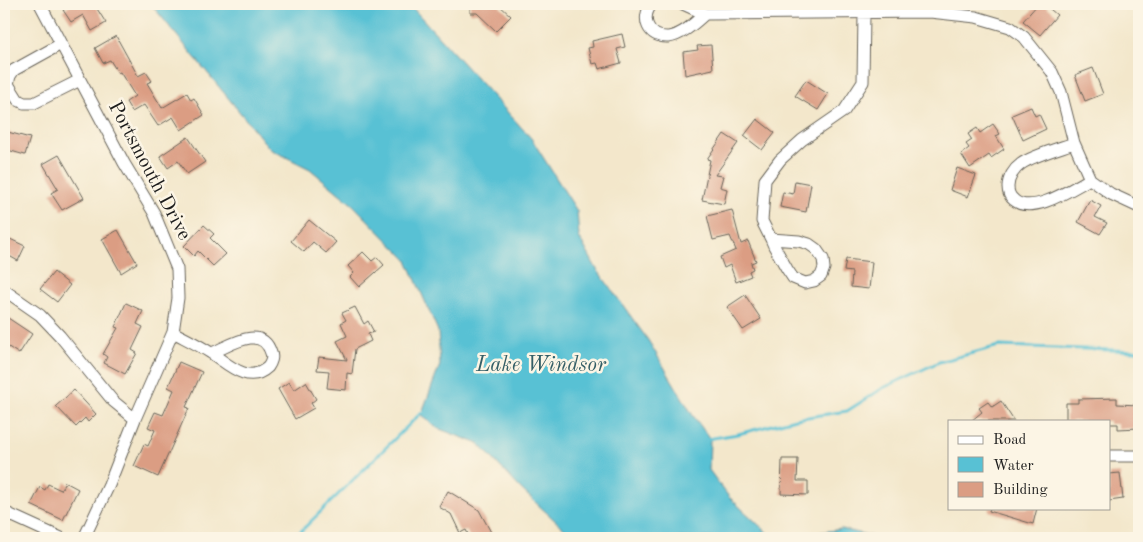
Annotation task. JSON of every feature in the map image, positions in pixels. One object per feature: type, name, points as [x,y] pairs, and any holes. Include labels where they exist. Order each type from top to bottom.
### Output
[{"type":"street","name":"Portsmouth Drive","points":[[40,4],[124,163],[154,213],[177,269],[178,298],[174,332],[134,419],[109,484],[84,538]]},
{"type":"street","points":[[652,4],[645,18],[647,25],[653,32],[668,37],[681,32],[705,14]]},
{"type":"street","points":[[683,4],[705,14],[930,12],[976,17],[1010,26],[1024,37],[1052,72],[1061,92],[1074,142],[1090,179],[1111,194],[1139,207]]},
{"type":"street","points":[[771,239],[799,241],[810,244],[823,259],[824,268],[821,276],[814,281],[805,283],[794,278],[787,269],[771,239],[762,221],[765,180],[780,160],[802,140],[844,111],[863,82],[864,14]]},
{"type":"street","points":[[61,44],[14,70],[8,84],[18,100],[34,103],[80,80]]},
{"type":"street","points":[[1074,142],[1022,163],[1014,170],[1010,178],[1008,187],[1010,197],[1016,203],[1025,206],[1044,203],[1090,179]]},
{"type":"street","points":[[4,290],[40,316],[60,336],[113,401],[134,419]]},
{"type":"street","points":[[174,332],[212,353],[229,367],[242,373],[254,374],[270,365],[272,355],[269,347],[262,341],[253,338],[244,338],[212,353]]},
{"type":"street","points":[[1110,456],[1139,456]]},
{"type":"street","points":[[4,512],[61,538]]},
{"type":"water","name":"Lake Windsor","points":[[151,4],[409,4],[531,138],[577,211],[579,237],[596,268],[648,340],[692,414],[710,439],[709,470],[729,497],[773,538],[574,538],[521,489],[479,444],[437,428],[421,415],[440,365],[438,331],[407,260],[353,205],[310,169],[270,149]]},
{"type":"water","points":[[842,529],[875,538],[782,538]]},
{"type":"building","points":[[73,4],[94,4],[106,23],[92,31],[83,15],[71,22],[63,10]]},
{"type":"building","points":[[470,4],[498,4],[511,16],[496,31],[477,13],[470,13]]},
{"type":"building","points":[[1038,4],[1044,4],[1057,15],[1040,35],[1023,21]]},
{"type":"building","points":[[622,34],[625,47],[617,49],[621,63],[599,69],[597,63],[592,64],[588,48],[593,47],[592,41]]},
{"type":"building","points":[[116,36],[138,76],[146,72],[152,81],[147,83],[162,108],[187,93],[191,100],[194,98],[204,115],[181,130],[173,117],[158,126],[144,105],[132,112],[126,102],[135,96],[110,60],[103,63],[95,48]]},
{"type":"building","points":[[711,45],[713,69],[685,75],[683,52],[698,50],[697,46]]},
{"type":"building","points":[[1093,68],[1103,94],[1085,101],[1075,75]]},
{"type":"building","points":[[806,80],[828,94],[818,110],[795,96]]},
{"type":"building","points":[[1031,107],[1035,116],[1039,114],[1046,129],[1023,140],[1012,115]]},
{"type":"building","points":[[757,119],[775,133],[762,150],[744,136]]},
{"type":"building","points":[[993,124],[1000,134],[996,136],[1004,149],[991,158],[989,155],[970,168],[961,154],[969,148],[966,144],[972,140],[968,134],[977,128],[980,133]]},
{"type":"building","points":[[4,131],[30,138],[25,155],[4,149]]},
{"type":"building","points":[[724,134],[738,143],[715,175],[723,176],[720,187],[727,189],[724,204],[702,200],[710,160],[707,159]]},
{"type":"building","points":[[188,137],[205,162],[187,174],[178,161],[168,168],[160,156]]},
{"type":"building","points":[[59,155],[84,198],[62,210],[51,193],[58,189],[43,164]]},
{"type":"building","points":[[957,168],[976,175],[968,197],[950,190]]},
{"type":"building","points":[[795,181],[811,184],[806,212],[780,207],[783,192],[793,194]]},
{"type":"building","points":[[1090,200],[1101,206],[1095,217],[1107,223],[1100,234],[1078,222]]},
{"type":"building","points":[[732,210],[741,244],[748,241],[756,261],[751,263],[753,269],[749,271],[751,276],[736,282],[730,265],[724,268],[720,257],[736,250],[730,236],[713,240],[707,216]]},
{"type":"building","points":[[309,220],[336,242],[326,253],[313,242],[304,252],[291,241]]},
{"type":"building","points":[[204,225],[214,234],[210,238],[226,254],[213,266],[198,251],[194,256],[184,246]]},
{"type":"building","points":[[118,230],[137,263],[121,273],[102,239]]},
{"type":"building","points":[[10,239],[25,246],[18,261],[4,253]]},
{"type":"building","points":[[363,252],[372,261],[377,257],[384,265],[359,287],[350,277],[354,273],[348,266]]},
{"type":"building","points":[[846,259],[872,262],[869,289],[851,287],[852,272],[844,271]]},
{"type":"building","points":[[54,272],[70,285],[57,302],[40,289]]},
{"type":"building","points":[[745,295],[761,319],[743,330],[727,307]]},
{"type":"building","points":[[126,303],[143,311],[137,324],[143,327],[132,350],[137,353],[125,374],[104,363],[107,357],[103,354],[118,328],[115,327]]},
{"type":"building","points":[[355,307],[364,324],[368,321],[374,332],[368,334],[371,341],[355,349],[352,374],[347,373],[346,390],[327,388],[329,371],[317,370],[319,357],[347,360],[337,341],[347,336],[341,323],[346,320],[342,313]]},
{"type":"building","points":[[8,318],[32,334],[19,354],[4,344],[4,325]]},
{"type":"building","points":[[179,362],[202,372],[186,407],[189,408],[158,477],[134,466],[144,444],[148,446],[155,430],[148,427],[155,412],[163,415],[174,390],[168,387]]},
{"type":"building","points":[[289,382],[294,390],[306,382],[316,399],[311,403],[314,408],[295,419],[278,389]]},
{"type":"building","points":[[74,390],[96,414],[88,422],[85,418],[76,427],[56,406]]},
{"type":"building","points":[[1117,398],[1117,404],[1139,405],[1139,428],[1118,429],[1118,424],[1110,424],[1110,420],[1066,420],[1066,403],[1078,403],[1078,399]]},
{"type":"building","points":[[1001,401],[1013,420],[972,420],[982,412],[979,408],[988,402],[992,407]]},
{"type":"building","points":[[782,459],[798,459],[797,481],[808,481],[808,495],[781,494]]},
{"type":"building","points":[[1120,473],[1123,499],[1110,501],[1110,474]]},
{"type":"building","points":[[65,482],[78,489],[63,520],[31,505],[40,487],[45,490],[48,484],[61,490]]},
{"type":"building","points":[[448,491],[479,510],[494,538],[470,538],[466,530],[460,533],[451,514],[439,507]]},
{"type":"building","points":[[989,510],[1036,510],[1033,524]]},
{"type":"waterway","points":[[707,439],[738,434],[795,419],[847,411],[883,388],[939,362],[999,346],[1139,351]]},
{"type":"waterway","points":[[294,538],[421,413]]}]
